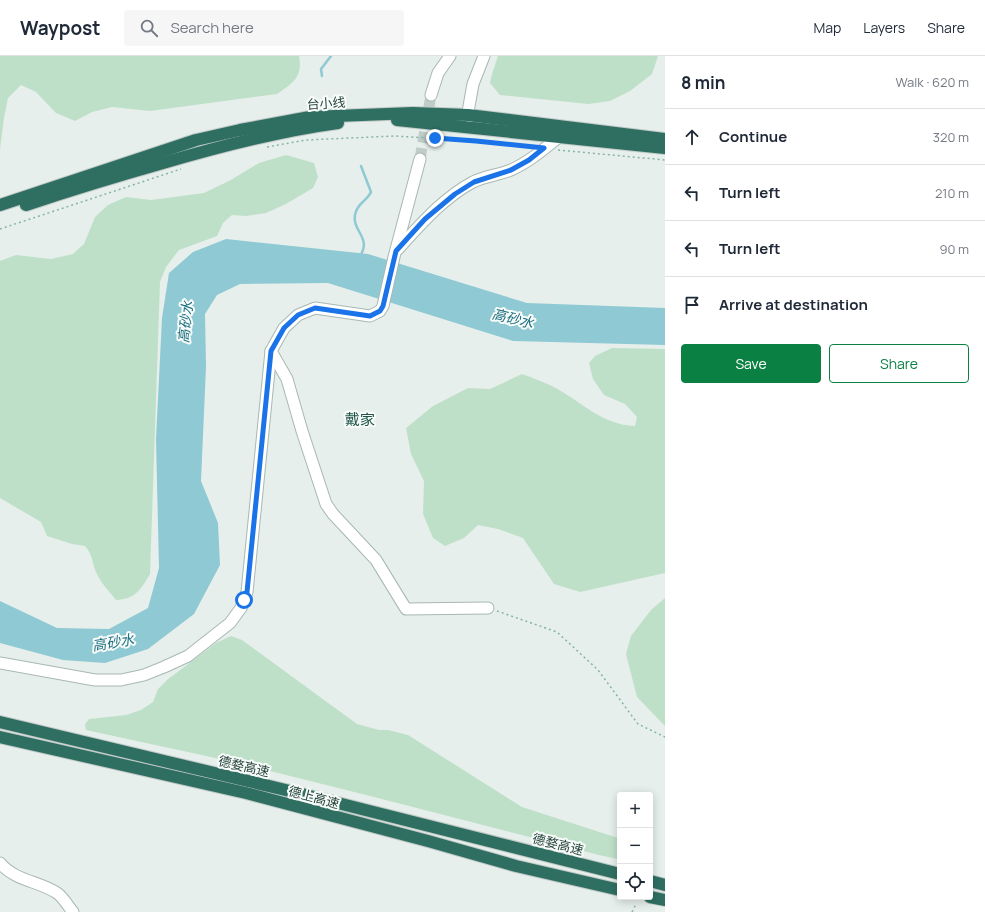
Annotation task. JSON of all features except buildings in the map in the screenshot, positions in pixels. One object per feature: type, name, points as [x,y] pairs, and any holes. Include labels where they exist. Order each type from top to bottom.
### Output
[{"type":"highway","name":"台小线","points":[[0,205],[196,140],[240,130],[310,118],[412,113],[559,137],[665,148]]},
{"type":"highway","name":"台小线","points":[[0,214],[90,184],[235,142],[279,132],[353,121],[467,121],[665,139]]},
{"type":"highway","name":"德婺高速","points":[[2,723],[294,792],[617,873]]},
{"type":"highway","name":"德上高速","points":[[0,737],[246,793],[516,866],[617,889]]},
{"type":"highway","points":[[653,882],[665,885]]},
{"type":"highway","points":[[653,898],[665,900]]},
{"type":"street","points":[[431,95],[438,73],[450,56]]},
{"type":"street","points":[[467,121],[473,84],[484,56]]},
{"type":"street","points":[[395,254],[425,219],[455,194],[474,182],[511,170],[529,160],[559,137]]},
{"type":"street","points":[[0,664],[95,680],[120,680],[144,675],[188,656],[230,623],[241,608],[247,592],[271,351],[284,328],[298,315],[315,308],[370,316],[380,311],[383,306],[420,159]]},
{"type":"street","points":[[271,351],[287,379],[326,504],[333,514],[376,560],[406,610],[488,608]]},
{"type":"street","points":[[0,863],[13,874],[28,881],[45,886],[58,894],[73,912]]},
{"type":"path","points":[[260,148],[306,140],[395,136],[476,141],[665,160]]},
{"type":"path","points":[[0,229],[185,168]]},
{"type":"path","points":[[488,608],[557,632],[598,670],[638,724],[665,737]]},
{"type":"path","points":[[632,912],[636,904]]},
{"type":"green space","points":[[0,56],[299,56],[300,69],[296,79],[277,94],[150,111],[112,107],[92,112],[75,121],[56,113],[36,92],[21,85],[8,98],[0,149]]},
{"type":"green space","points":[[498,56],[658,56],[652,74],[630,91],[610,101],[588,104],[500,95],[490,83]]},
{"type":"green space","points":[[286,155],[314,163],[318,177],[313,188],[286,204],[266,213],[246,216],[232,215],[223,223],[217,236],[179,250],[166,267],[160,282],[150,574],[141,589],[128,598],[116,600],[102,583],[94,568],[91,556],[85,546],[72,544],[47,536],[41,522],[0,498],[0,261],[16,255],[51,259],[73,254],[84,244],[95,217],[108,205],[126,197],[151,200],[204,193],[229,181],[259,163]]},
{"type":"green space","points":[[612,348],[665,349],[665,573],[580,592],[554,584],[523,538],[498,529],[478,525],[464,538],[445,546],[433,538],[423,514],[424,481],[411,454],[406,428],[433,406],[468,388],[490,389],[522,374],[554,387],[593,412],[612,422],[635,426],[637,417],[625,404],[604,395],[593,379],[589,363],[595,356]]},
{"type":"green space","points":[[665,598],[665,726],[637,697],[626,654],[631,636],[651,610]]},
{"type":"green space","points":[[231,636],[242,640],[357,724],[379,730],[388,730],[408,735],[522,807],[617,838],[617,859],[234,762],[86,730],[85,724],[89,719],[126,715],[141,710],[153,702],[158,689],[167,680],[216,643]]},
{"type":"water","name":"高砂水","points":[[226,239],[368,254],[527,303],[665,308],[665,345],[513,341],[328,283],[240,284],[217,295],[205,314],[206,366],[201,481],[218,523],[220,565],[194,614],[148,649],[105,663],[63,660],[0,643],[0,601],[57,628],[109,629],[148,608],[159,568],[156,439],[162,318],[169,273],[193,252]]},
{"type":"waterway","points":[[322,76],[321,69],[331,56]]},
{"type":"waterway","points":[[360,256],[364,244],[356,226],[355,215],[360,205],[371,192],[361,166]]},
{"type":"tunnel","points":[[420,159],[431,95]]},
{"type":"district","name":"戴家","points":[[360,419]]},
{"type":"route","points":[[244,600],[247,592],[271,351],[284,328],[298,315],[315,308],[370,316],[376,314],[383,306],[396,251],[425,219],[455,194],[474,182],[511,170],[529,160],[544,148],[435,138]]}]
